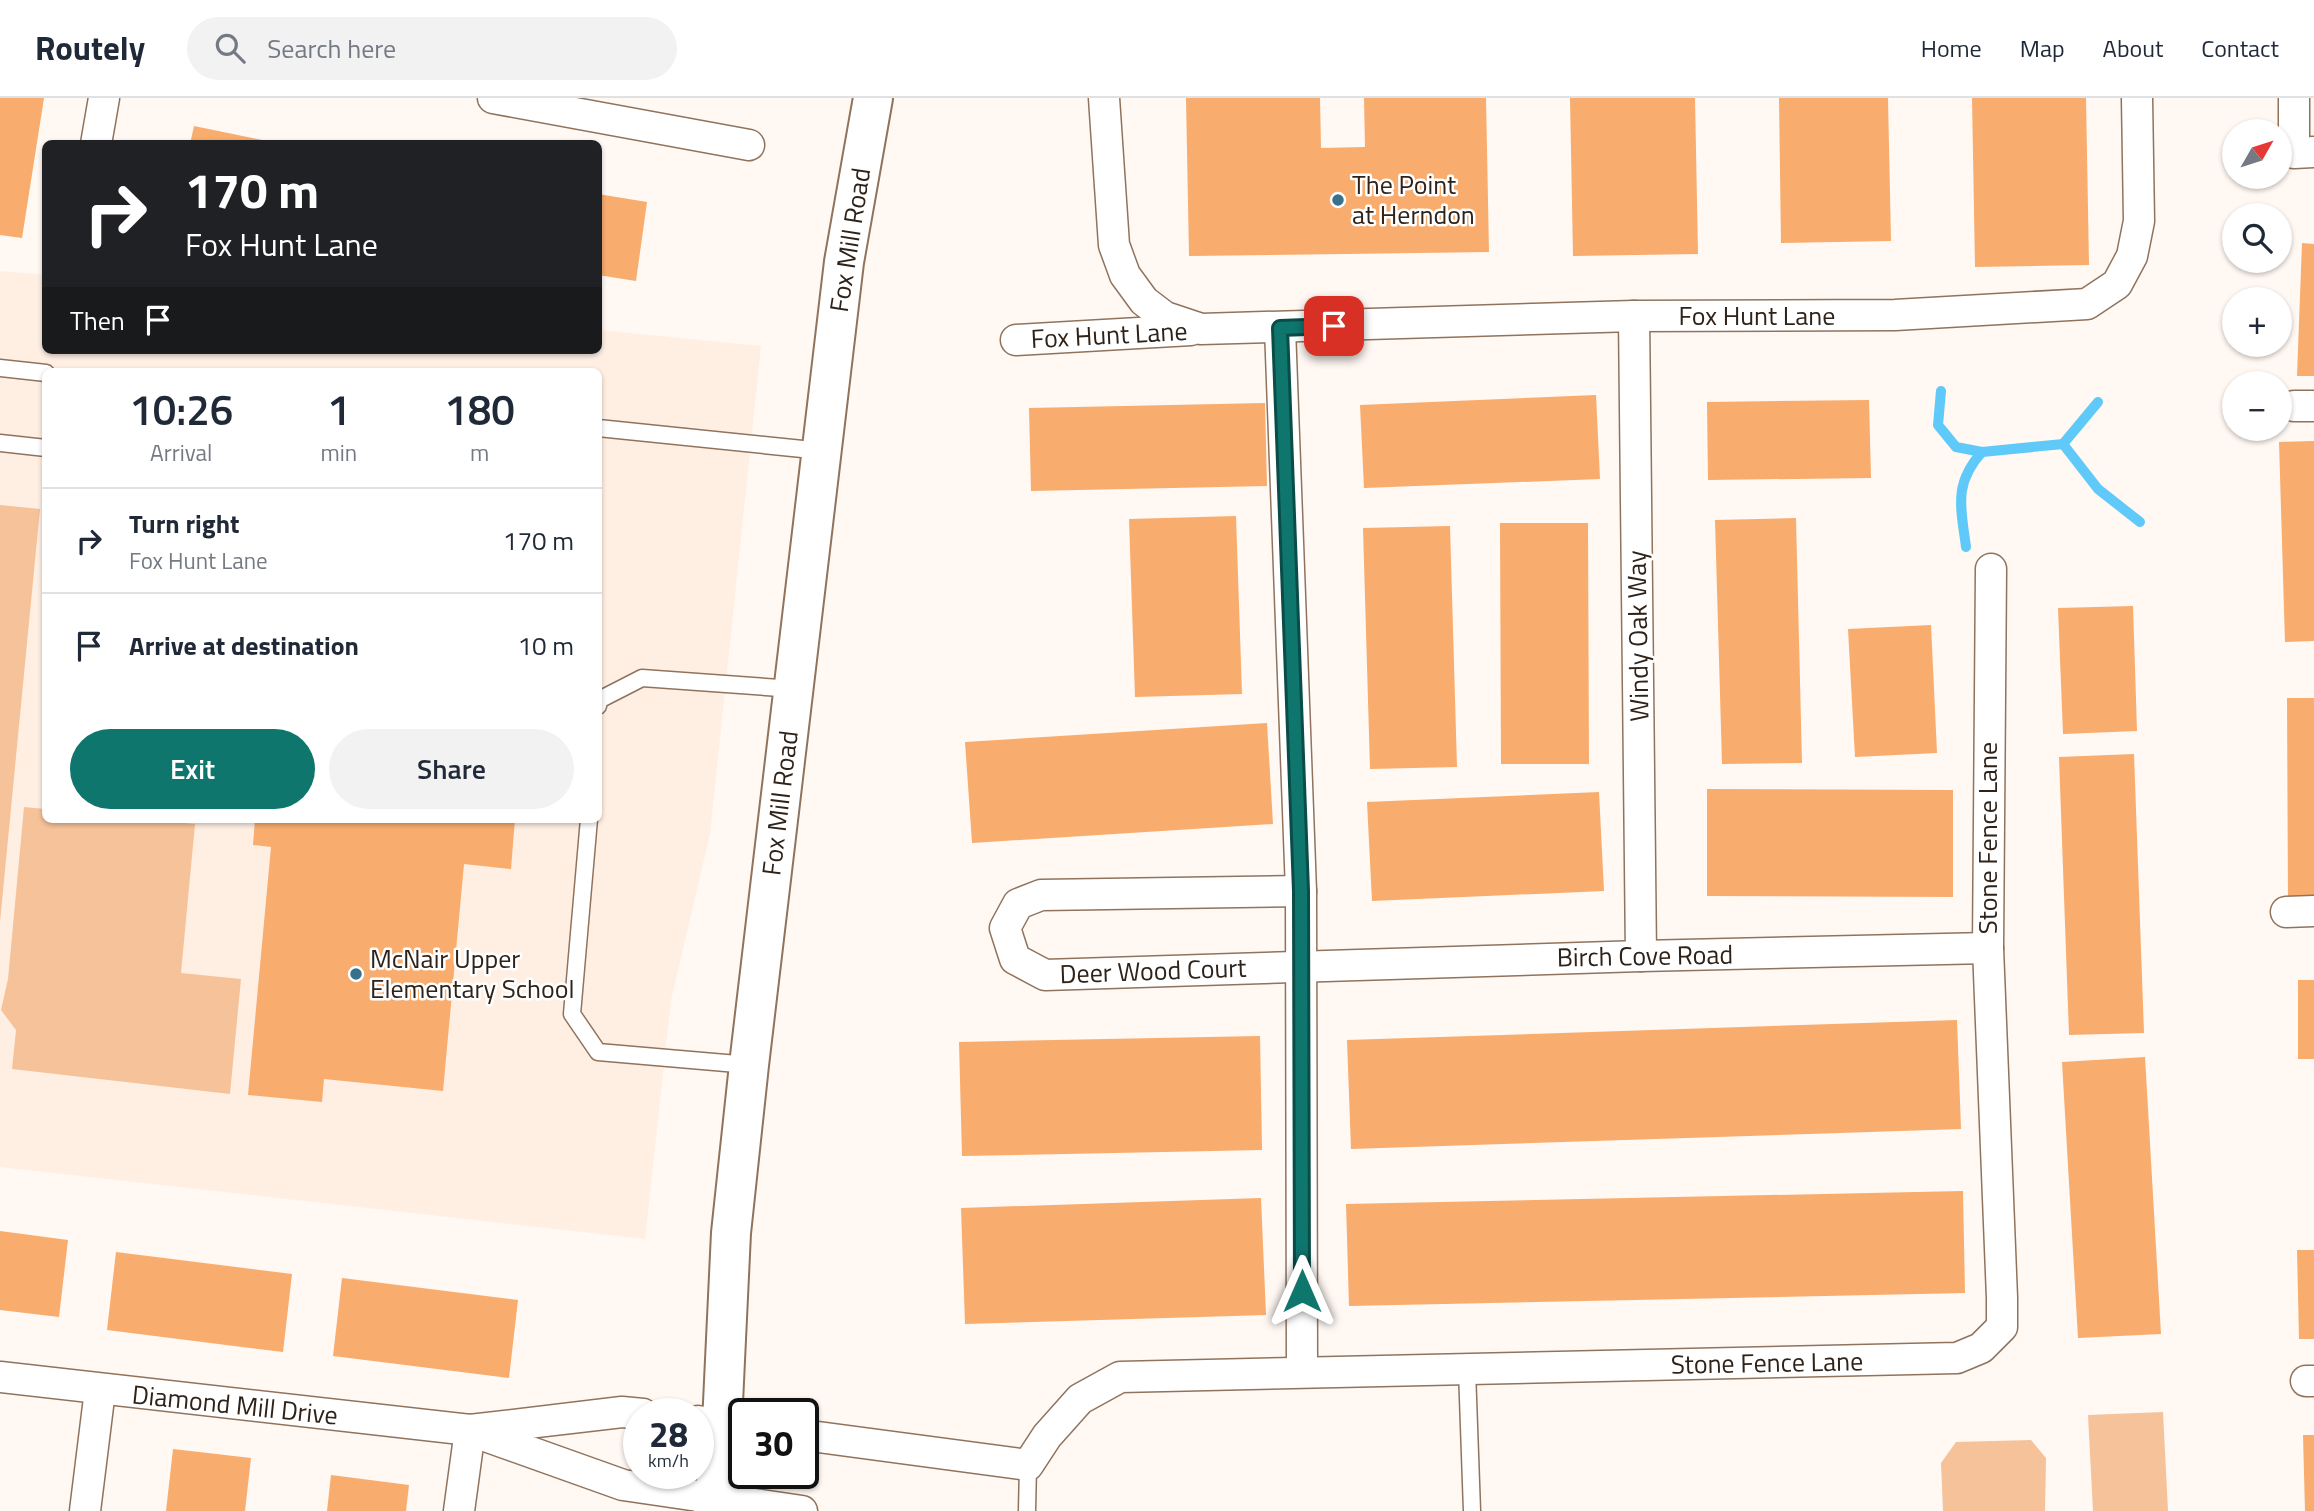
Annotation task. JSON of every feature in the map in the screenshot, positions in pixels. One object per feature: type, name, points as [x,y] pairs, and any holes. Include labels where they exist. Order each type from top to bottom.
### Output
[{"type":"street","points":[[97,140],[104,98]]},
{"type":"street","points":[[492,98],[749,145]]},
{"type":"street","name":"Fox Mill Road","points":[[713,1504],[721,1424],[731,1233],[749,1065],[844,262],[873,98]]},
{"type":"street","name":"Fox Hunt Lane","points":[[1104,98],[1114,245],[1125,275],[1143,301],[1165,317],[1201,329]]},
{"type":"street","name":"Fox Hunt Lane","points":[[1016,340],[1201,329],[1634,316],[1895,315],[2087,304],[2117,284],[2132,256],[2139,221],[2137,98]]},
{"type":"street","points":[[2294,98],[2294,153],[2314,152]]},
{"type":"street","name":"Windy Oak Way","points":[[1634,316],[1641,956]]},
{"type":"street","points":[[1280,328],[1301,891],[1302,1372]]},
{"type":"street","name":"Stone Fence Lane","points":[[1028,1465],[1047,1436],[1080,1399],[1120,1377],[1957,1358],[1981,1348],[2002,1327],[1987,948],[1991,569]]},
{"type":"street","name":"Deer Wood Court","points":[[1301,891],[1041,895],[1018,904],[1005,928],[1015,959],[1045,975],[1302,965]]},
{"type":"street","name":"Birch Cove Road","points":[[1302,965],[1987,948]]},
{"type":"street","name":"Diamond Mill Drive","points":[[0,1377],[470,1430],[623,1412]]},
{"type":"street","points":[[85,1511],[100,1390]]},
{"type":"street","points":[[459,1511],[470,1430]]},
{"type":"street","name":"Diamond Mill Drive","points":[[470,1430],[623,1485],[713,1504],[802,1511]]},
{"type":"street","points":[[819,1437],[1028,1465]]},
{"type":"lane","points":[[0,368],[42,373]]},
{"type":"lane","points":[[602,428],[822,450]]},
{"type":"lane","points":[[0,443],[42,448]]},
{"type":"lane","points":[[602,698],[642,678],[794,689]]},
{"type":"lane","points":[[589,823],[572,1014],[598,1052],[749,1065]]},
{"type":"lane","points":[[1467,1370],[1472,1511]]},
{"type":"lane","points":[[1027,1511],[1028,1465]]},
{"type":"shaded area","points":[[0,271],[42,275],[42,354],[602,354],[602,330],[761,346],[710,834],[671,1000],[645,1239],[0,1167]]},
{"type":"shaded area","points":[[0,505],[40,509],[0,922]]},
{"type":"shaded area","points":[[24,807],[42,809],[42,823],[195,824],[181,973],[241,979],[230,1094],[12,1069],[16,1030],[1,1010],[8,979]]},
{"type":"shaded area","points":[[2163,1412],[2168,1511],[2093,1511],[2088,1415]]},
{"type":"shaded area","points":[[2031,1440],[2046,1458],[2045,1511],[1943,1511],[1941,1463],[1956,1442]]},
{"type":"building","points":[[0,98],[44,98],[22,238],[0,235]]},
{"type":"building","name":"The Point at Herndon","points":[[1186,98],[1320,98],[1321,148],[1365,147],[1364,98],[1486,98],[1489,252],[1189,256]]},
{"type":"building","points":[[1570,98],[1695,98],[1698,254],[1573,256]]},
{"type":"building","points":[[1779,98],[1888,98],[1891,241],[1781,243]]},
{"type":"building","points":[[1972,98],[2086,98],[2089,265],[1975,267]]},
{"type":"building","points":[[194,126],[262,140],[191,140]]},
{"type":"building","points":[[602,195],[647,202],[636,281],[602,276]]},
{"type":"building","points":[[2302,243],[2314,244],[2314,376],[2297,376]]},
{"type":"building","points":[[1596,395],[1600,479],[1364,488],[1360,405]]},
{"type":"building","points":[[1869,400],[1871,478],[1708,480],[1707,402]]},
{"type":"building","points":[[1265,403],[1267,486],[1031,491],[1029,408]]},
{"type":"building","points":[[2314,441],[2314,641],[2285,642],[2279,442]]},
{"type":"building","points":[[1236,516],[1242,694],[1135,697],[1129,519]]},
{"type":"building","points":[[1796,518],[1802,763],[1722,764],[1715,520]]},
{"type":"building","points":[[1500,523],[1588,523],[1589,764],[1501,764]]},
{"type":"building","points":[[1450,526],[1457,767],[1370,769],[1363,528]]},
{"type":"building","points":[[2133,606],[2137,731],[2063,734],[2058,608]]},
{"type":"building","points":[[1931,625],[1937,753],[1855,757],[1848,629]]},
{"type":"building","points":[[2287,698],[2314,698],[2314,900],[2288,900]]},
{"type":"building","points":[[1267,723],[1273,824],[972,843],[965,742]]},
{"type":"building","points":[[2134,754],[2144,1033],[2069,1035],[2059,757]]},
{"type":"building","points":[[1707,789],[1953,790],[1953,897],[1707,896]]},
{"type":"building","points":[[1599,792],[1604,891],[1372,901],[1367,802]]},
{"type":"building","name":"McNair Upper Elementary School","points":[[255,823],[515,823],[511,869],[464,864],[443,1091],[324,1079],[322,1102],[248,1095],[271,847],[253,845]]},
{"type":"building","points":[[2298,980],[2314,980],[2314,1059],[2298,1059]]},
{"type":"building","points":[[1957,1020],[1961,1129],[1351,1149],[1347,1040]]},
{"type":"building","points":[[1260,1036],[1262,1150],[962,1156],[959,1042]]},
{"type":"building","points":[[2145,1057],[2161,1334],[2078,1338],[2062,1062]]},
{"type":"building","points":[[1963,1191],[1965,1293],[1349,1306],[1346,1204]]},
{"type":"building","points":[[1261,1198],[1266,1315],[965,1324],[961,1208]]},
{"type":"building","points":[[0,1231],[68,1240],[59,1317],[0,1310]]},
{"type":"building","points":[[2297,1250],[2314,1250],[2314,1339],[2299,1339]]},
{"type":"building","points":[[116,1252],[292,1274],[283,1352],[107,1330]]},
{"type":"building","points":[[342,1278],[518,1300],[509,1378],[333,1356]]},
{"type":"building","points":[[2303,1435],[2314,1435],[2314,1511],[2305,1511]]},
{"type":"building","points":[[173,1449],[251,1458],[245,1511],[166,1511]]},
{"type":"building","points":[[331,1475],[409,1485],[406,1511],[327,1511]]},
{"type":"waterway","points":[[1941,391],[1938,425],[1956,447],[1982,452],[2063,444],[2098,402]]},
{"type":"waterway","points":[[2063,444],[2098,489],[2140,522]]},
{"type":"waterway","points":[[1966,547],[1961,497],[1967,475],[1982,452]]},
{"type":"place","name":"The Point at Herndon","points":[[1338,200]]},
{"type":"place","name":"McNair Upper Elementary School","points":[[356,974]]},
{"type":"route","points":[[1302,1291],[1301,891],[1280,328],[1334,326]]}]
